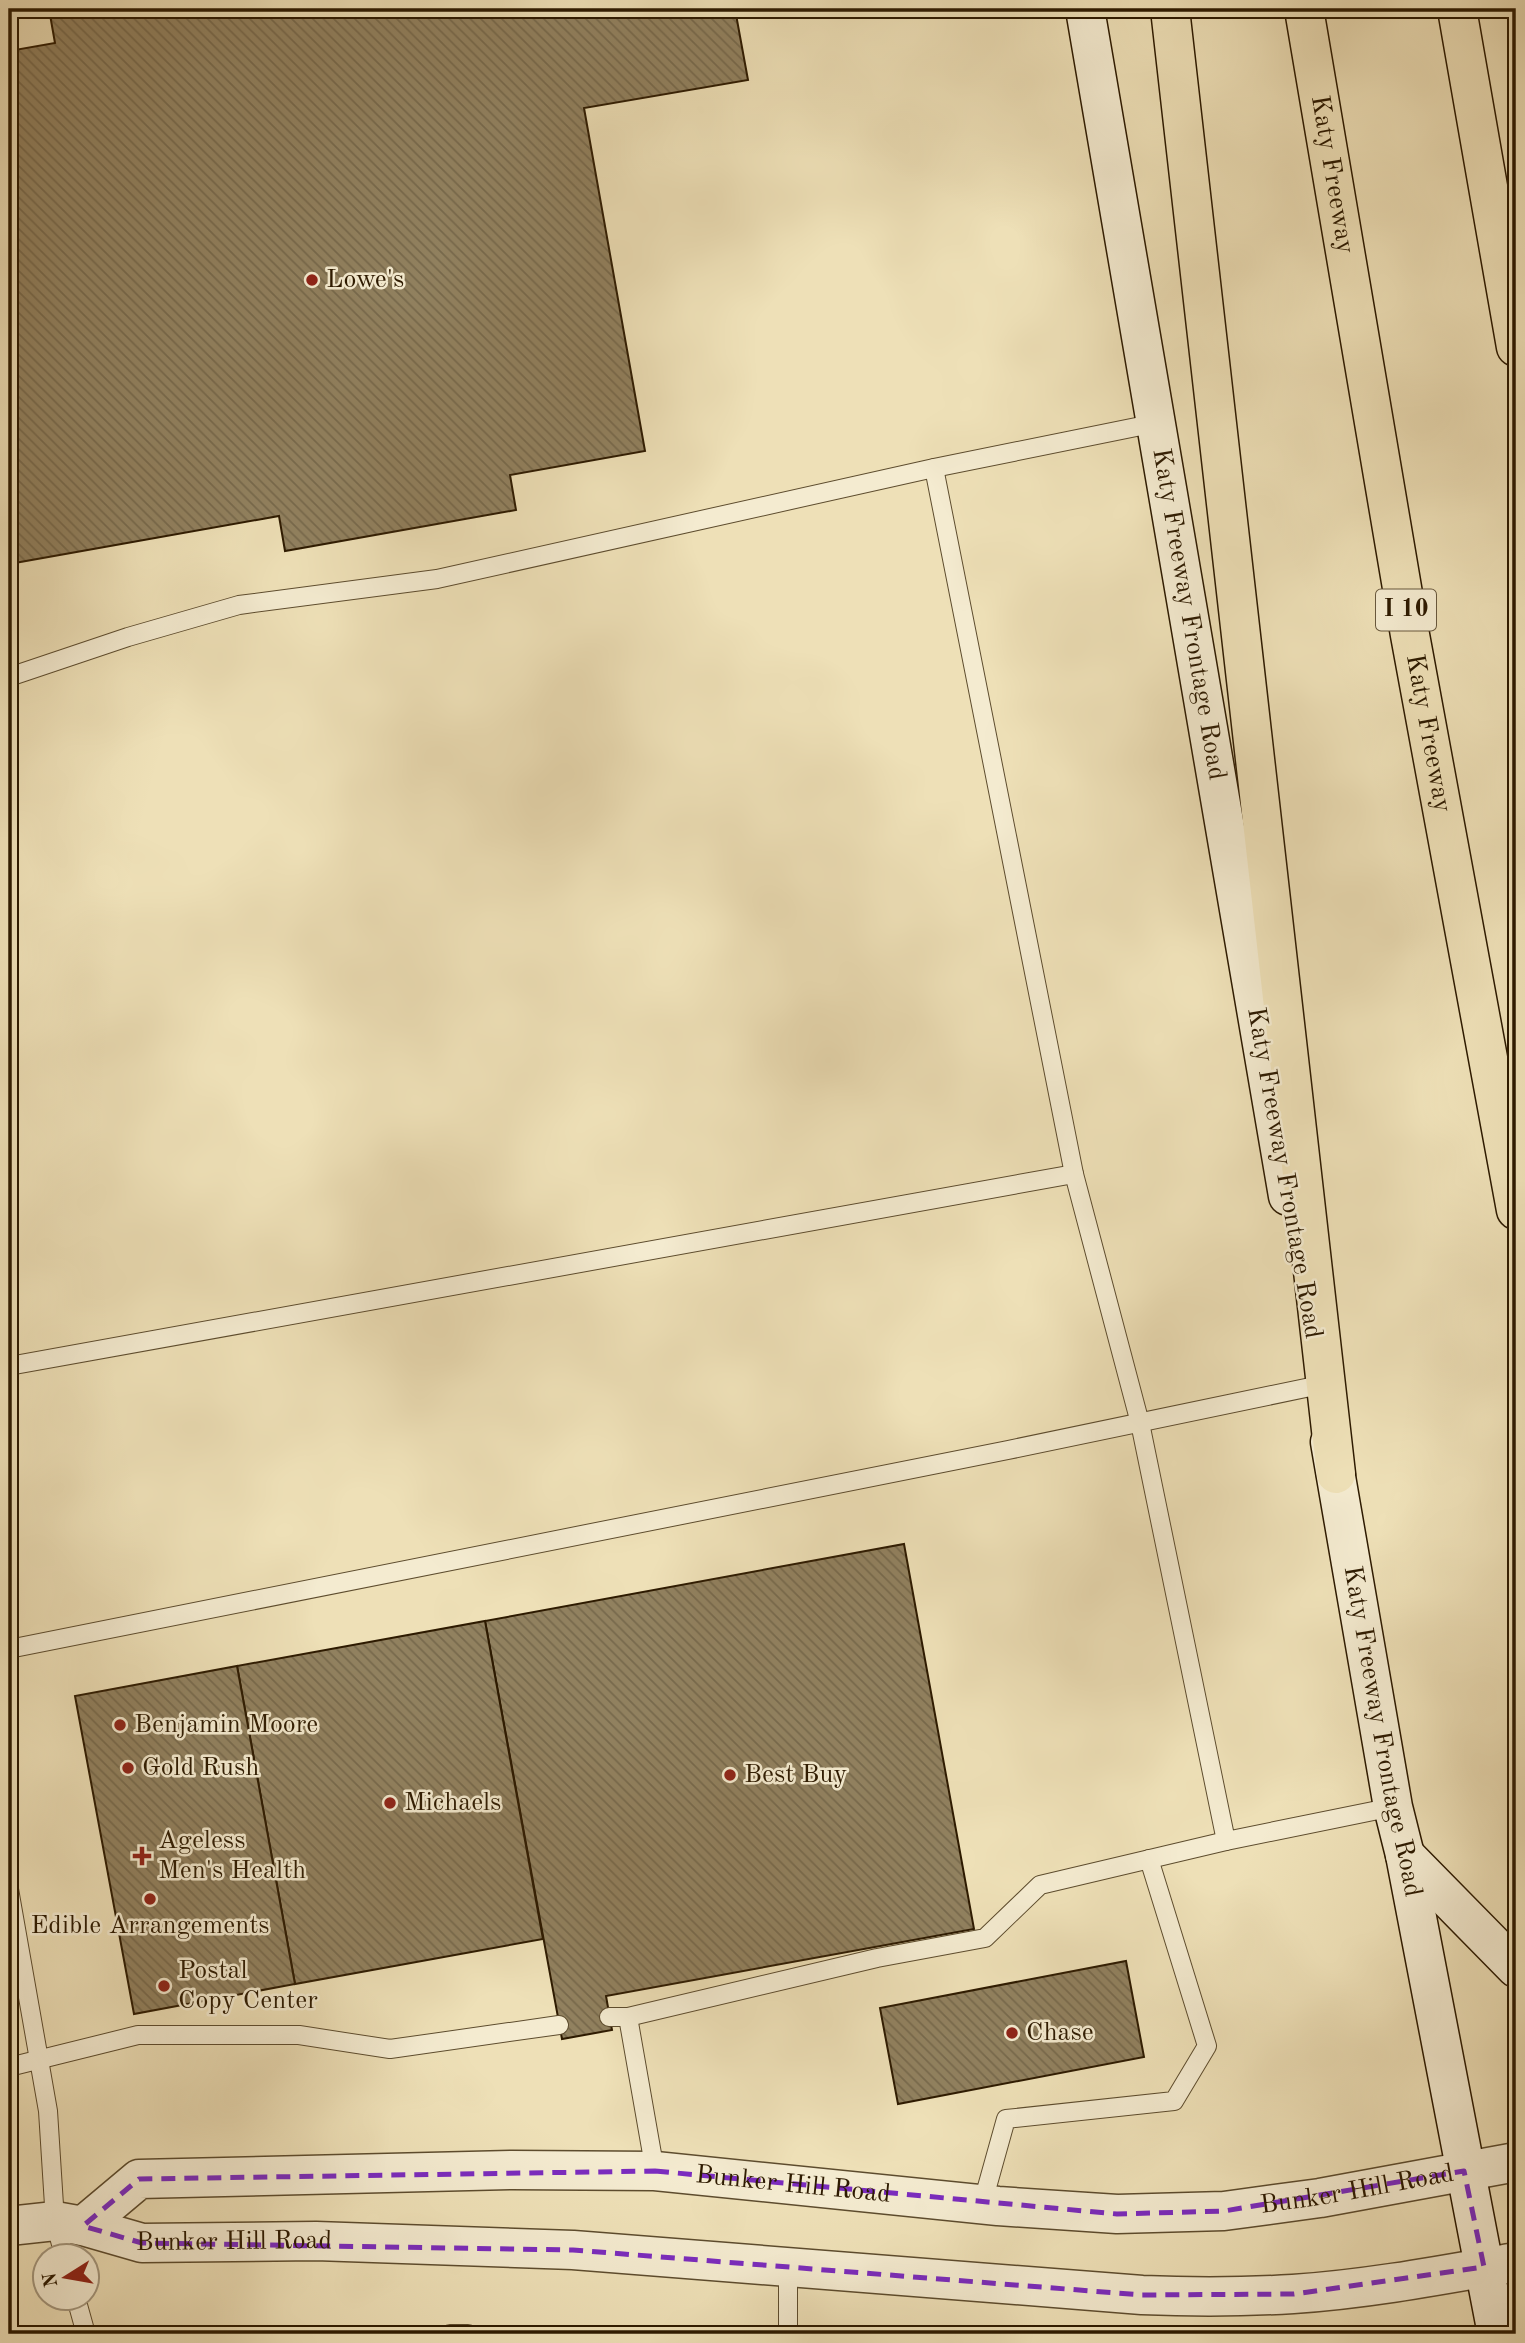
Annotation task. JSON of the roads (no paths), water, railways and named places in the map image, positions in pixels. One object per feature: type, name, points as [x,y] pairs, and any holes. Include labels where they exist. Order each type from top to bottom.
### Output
[{"type":"highway","points":[[1170,9],[1336,1474]]},
{"type":"highway","name":"Katy Freeway","points":[[1304,9],[1410,635],[1516,1210]]},
{"type":"highway","points":[[1457,9],[1516,347]]},
{"type":"street","name":"Katy Freeway Frontage Road","points":[[1086,9],[1393,1807],[1405,1856],[1464,2171],[1500,2264],[1497,2334]]},
{"type":"street","points":[[1405,1856],[1516,1968]]},
{"type":"street","name":"Bunker Hill Road","points":[[67,2234],[139,2179],[499,2170],[655,2171],[982,2205],[1117,2214],[1224,2211],[1320,2198],[1516,2162]]},
{"type":"street","name":"Bunker Hill Road","points":[[9,2226],[142,2242],[316,2241],[559,2249],[1142,2295],[1206,2297],[1294,2294],[1378,2285],[1500,2264]]},
{"type":"lane","points":[[9,677],[128,637],[239,605],[437,579],[934,468],[1156,422]]},
{"type":"lane","points":[[934,468],[1074,1174],[1140,1423],[1226,1840]]},
{"type":"lane","points":[[9,1366],[1074,1174]]},
{"type":"lane","points":[[9,1649],[1320,1385]]},
{"type":"lane","points":[[610,2017],[628,2017],[877,1958],[985,1938],[1040,1885],[1226,1840],[1393,1807]]},
{"type":"lane","points":[[982,2205],[1006,2119],[1174,2101],[1207,2046],[1149,1859]]},
{"type":"lane","points":[[9,1889],[67,2234]]},
{"type":"lane","points":[[628,2017],[655,2171]]},
{"type":"lane","points":[[9,2067],[138,2035],[299,2035],[390,2049],[559,2025]]},
{"type":"lane","points":[[788,2267],[788,2334]]},
{"type":"lane","points":[[80,2312],[86,2334]]},
{"type":"lane","points":[[450,2334],[468,2334]]},
{"type":"place","name":"Lowe's","points":[[312,280]]},
{"type":"place","name":"Benjamin Moore","points":[[120,1725]]},
{"type":"place","name":"Gold Rush","points":[[128,1768]]},
{"type":"place","name":"Best Buy","points":[[730,1775]]},
{"type":"place","name":"Michaels","points":[[390,1803]]},
{"type":"place","name":"Ageless Men's Health","points":[[142,1856]]},
{"type":"place","name":"Edible Arrangements","points":[[150,1899]]},
{"type":"place","name":"Postal Copy Center","points":[[164,1986]]},
{"type":"place","name":"Chase","points":[[1012,2033]]}]
